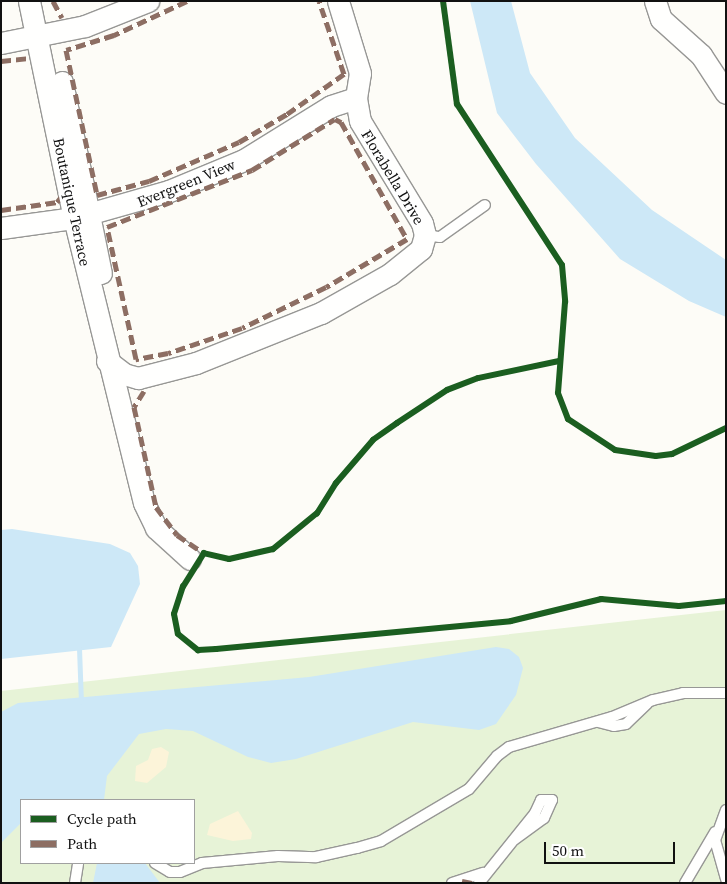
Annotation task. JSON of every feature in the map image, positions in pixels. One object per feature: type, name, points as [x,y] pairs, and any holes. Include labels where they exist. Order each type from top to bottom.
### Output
[{"type":"street","name":"Boutanique Terrace","points":[[29,1],[44,35]]},
{"type":"street","name":"Boutanique Terrace","points":[[44,1],[44,35],[82,216],[107,361],[121,402],[149,516],[170,544],[190,558]]},
{"type":"street","points":[[1,43],[85,26],[148,1]]},
{"type":"street","name":"Florabella Drive","points":[[338,1],[360,73],[356,98],[360,121],[425,236]]},
{"type":"street","points":[[655,1],[661,19],[701,55],[726,93]]},
{"type":"street","name":"Evergreen View","points":[[1,228],[82,216],[134,204],[204,178],[244,160],[331,106],[356,98]]},
{"type":"street","name":"Boutanique Terrace","points":[[82,216],[124,374],[121,402]]},
{"type":"street","points":[[107,361],[124,374],[152,376],[196,363],[321,313],[390,274],[417,254],[425,236]]},
{"type":"lane","points":[[425,236],[440,237],[485,205]]},
{"type":"lane","points":[[157,864],[170,872],[180,872],[202,863],[278,856],[316,857],[381,841],[469,789],[497,756],[509,747],[596,722],[649,702],[683,693],[726,694]]},
{"type":"lane","points":[[685,883],[726,810]]},
{"type":"lane","points":[[716,828],[715,840],[726,878]]},
{"type":"lane","points":[[452,883],[481,878],[515,839]]},
{"type":"lane","points":[[75,883],[78,864]]},
{"type":"green space","points":[[726,610],[726,883],[1,883],[1,691]]},
{"type":"sand","points":[[161,747],[169,752],[166,767],[147,783],[135,781],[136,766],[148,760],[152,749]]},
{"type":"sand","points":[[238,811],[252,833],[251,839],[233,841],[207,835],[210,824]]},
{"type":"water","points":[[470,1],[511,1],[530,73],[575,138],[652,210],[726,260],[726,317],[689,301],[620,259],[536,164],[497,113]]},
{"type":"water","points":[[12,529],[110,544],[130,553],[138,566],[140,584],[111,647],[1,659],[1,530]]},
{"type":"water","points":[[496,647],[509,649],[519,657],[523,668],[516,695],[496,724],[479,730],[413,722],[296,759],[271,763],[248,757],[193,731],[166,729],[139,734],[107,776],[104,799],[20,799],[20,824],[1,843],[1,712],[18,703],[309,677]]},
{"type":"water","points":[[97,864],[146,864],[160,883],[93,883]]},
{"type":"waterway","points":[[79,648],[81,702]]},
{"type":"marked path","points":[[53,1],[62,18]]},
{"type":"marked path","points":[[187,1],[114,35],[66,50],[97,195],[149,181],[239,142],[287,114],[344,74],[319,1]]},
{"type":"marked path","points":[[1,61],[31,58]]},
{"type":"marked path","points":[[335,119],[341,122],[407,239],[326,287],[242,328],[168,353],[136,359],[107,227],[252,170],[335,119]]},
{"type":"marked path","points":[[1,210],[57,202],[61,197]]},
{"type":"marked path","points":[[144,391],[134,407],[156,507],[177,535],[204,553]]},
{"type":"marked path","points":[[462,881],[472,883]]},
{"type":"cycle path","points":[[443,1],[457,104],[562,265],[565,302],[558,393],[568,419],[615,450],[656,456],[672,454],[726,428]]},
{"type":"cycle path","points":[[559,361],[478,378],[447,390],[373,440],[336,483],[317,513],[273,549],[229,559],[204,553],[183,586],[174,614],[178,634],[198,650],[216,649],[511,621],[601,599],[679,606],[726,601]]}]
